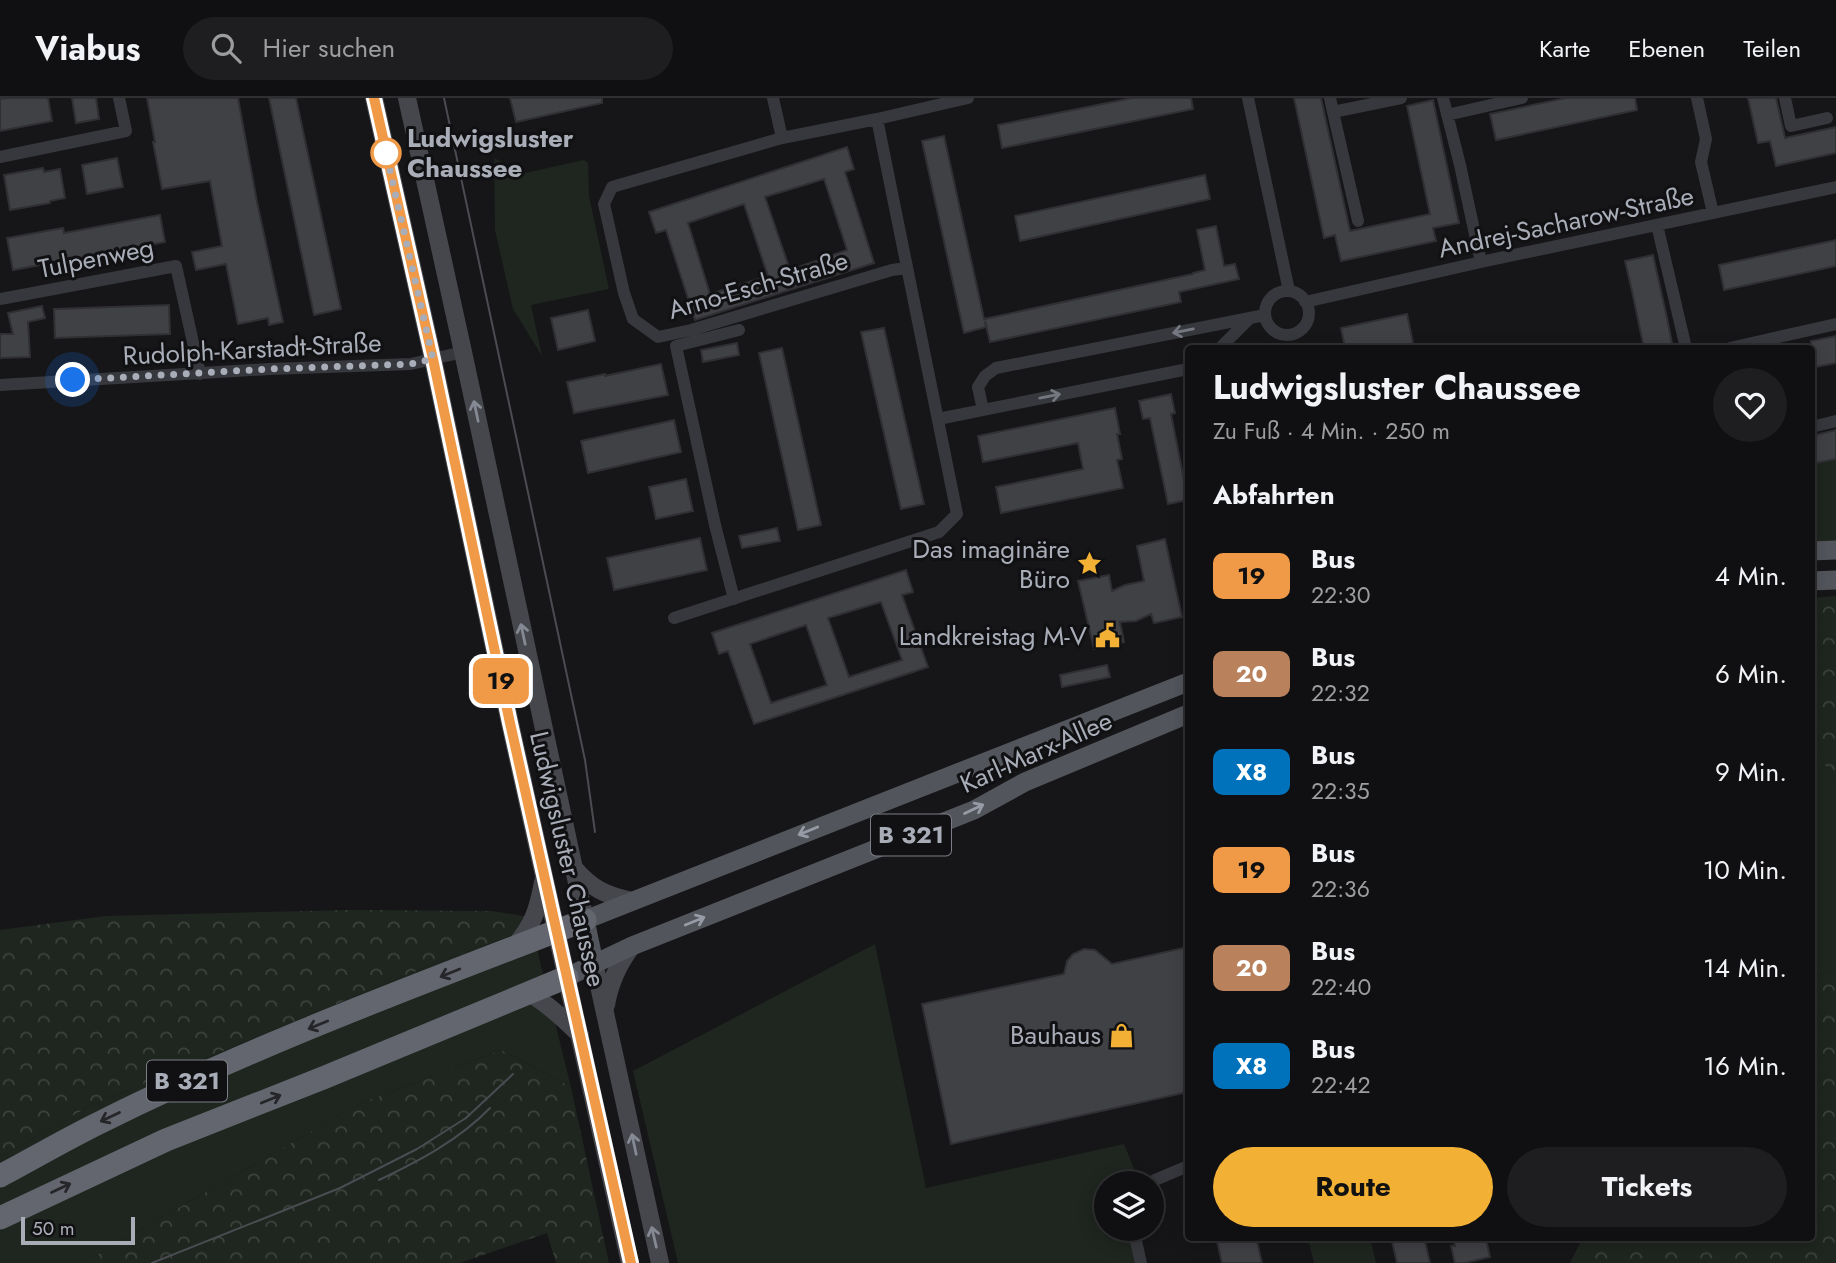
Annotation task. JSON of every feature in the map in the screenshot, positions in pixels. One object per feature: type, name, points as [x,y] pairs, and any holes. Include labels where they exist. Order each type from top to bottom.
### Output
[{"type":"highway","name":"B 321","points":[[0,1176],[102,1121],[206,1073],[585,920]]},
{"type":"highway","name":"B 321","points":[[0,1218],[166,1140],[567,977]]},
{"type":"main road","points":[[1815,551],[1836,550]]},
{"type":"main road","points":[[1815,581],[1836,580]]},
{"type":"main road","name":"Karl-Marx-Allee","points":[[632,901],[1185,683]]},
{"type":"main road","name":"Karl-Marx-Allee","points":[[632,946],[974,810],[1025,782],[1185,715]]},
{"type":"main road","name":"B 321","points":[[585,920],[632,901]]},
{"type":"main road","name":"Ludwigsluster Chaussee","points":[[585,920],[594,963]]},
{"type":"main road","name":"B 321","points":[[567,977],[632,946]]},
{"type":"street","points":[[0,157],[126,131],[119,98]]},
{"type":"street","name":"Ludwigsluster Chaussee","points":[[374,98],[631,1263]]},
{"type":"street","name":"Ludwigsluster Chaussee","points":[[407,98],[585,920]]},
{"type":"street","points":[[773,98],[782,138]]},
{"type":"street","name":"Arno-Esch-Straße","points":[[907,268],[658,337],[633,320],[624,293],[604,204],[612,187],[782,138],[968,98]]},
{"type":"street","points":[[1248,98],[1289,291]]},
{"type":"street","points":[[1330,98],[1358,220]]},
{"type":"street","points":[[1333,112],[1401,98]]},
{"type":"street","points":[[1443,98],[1480,262]]},
{"type":"street","points":[[1447,115],[1521,98]]},
{"type":"street","points":[[1697,98],[1706,139],[1702,162],[1713,213]]},
{"type":"street","points":[[1785,98],[1791,126],[1827,118]]},
{"type":"street","points":[[674,618],[939,532],[957,514],[877,119]]},
{"type":"street","name":"Andrej-Sacharow-Straße","points":[[1305,302],[1836,187]]},
{"type":"street","points":[[1657,225],[1685,345]]},
{"type":"street","name":"Tulpenweg","points":[[0,299],[176,266],[200,374]]},
{"type":"street","points":[[1289,291],[1305,302],[1309,314],[1307,321],[1304,327],[1293,335],[1274,332],[1269,327],[1265,309],[1271,298],[1289,291]]},
{"type":"street","points":[[983,410],[978,387],[985,376],[996,369],[1265,315]]},
{"type":"street","points":[[1223,345],[1250,318]]},
{"type":"street","points":[[1743,345],[1836,324]]},
{"type":"street","points":[[734,599],[676,346],[739,330]]},
{"type":"street","points":[[1293,335],[1295,345]]},
{"type":"street","name":"Rudolph-Karstadt-Straße","points":[[0,384],[411,364],[463,352]]},
{"type":"street","points":[[938,419],[1185,370]]},
{"type":"street","points":[[1815,426],[1836,421]]},
{"type":"street","points":[[574,868],[586,882],[600,891],[632,901]]},
{"type":"street","points":[[513,948],[526,934],[534,919],[544,875]]},
{"type":"street","points":[[605,1015],[613,976],[620,961],[632,946]]},
{"type":"street","name":"Ludwigsluster Chaussee","points":[[594,963],[660,1263]]},
{"type":"street","points":[[528,993],[544,1002],[580,1035]]},
{"type":"street","points":[[1164,1176],[1185,1167]]},
{"type":"street","points":[[1136,1241],[1141,1263]]},
{"type":"green space","points":[[494,158],[525,173],[584,160],[588,163],[589,196],[609,289],[531,305],[542,356],[513,309],[495,230]]},
{"type":"green space","points":[[1836,459],[1836,541],[1815,543],[1815,463]]},
{"type":"green space","points":[[1836,596],[1836,783],[1815,749],[1815,598]]},
{"type":"green space","points":[[1815,749],[1836,783],[1836,969],[1815,977]]},
{"type":"green space","points":[[350,910],[492,911],[529,917],[513,935],[438,962],[90,1106],[0,1157],[0,930],[106,916]]},
{"type":"green space","points":[[529,917],[571,1087],[501,1050],[359,1104],[83,1263],[0,1263],[0,1157],[90,1106],[438,962],[513,935]]},
{"type":"green space","points":[[875,944],[926,1188],[1124,1144],[1135,1171],[1094,1171],[1094,1241],[1136,1241],[1141,1263],[678,1263],[633,1071]]},
{"type":"green space","points":[[1836,969],[1836,1263],[1570,1263],[1581,1241],[1815,1241],[1815,977]]},
{"type":"green space","points":[[501,1050],[571,1087],[609,1263],[556,1263],[547,1233],[460,1263],[83,1263],[359,1104]]},
{"type":"green space","points":[[1308,1241],[1371,1241],[1376,1263],[1314,1263]]},
{"type":"building","points":[[48,98],[52,121],[0,131],[0,99]]},
{"type":"building","points":[[72,98],[96,98],[99,119],[76,123]]},
{"type":"building","points":[[147,98],[238,98],[283,322],[269,325],[268,318],[238,324],[226,264],[196,270],[192,252],[222,246],[210,181],[162,189]]},
{"type":"building","points":[[269,98],[296,98],[341,309],[314,315]]},
{"type":"building","points":[[510,98],[602,98],[602,103],[516,122]]},
{"type":"building","points":[[1132,98],[1191,98],[1193,109],[1002,148],[998,125]]},
{"type":"building","points":[[1294,98],[1321,98],[1350,231],[1430,214],[1407,106],[1433,100],[1459,223],[1433,228],[1436,241],[1341,261],[1335,235],[1324,238]]},
{"type":"building","points":[[1566,98],[1635,98],[1637,110],[1496,140],[1490,114]]},
{"type":"building","points":[[1748,98],[1776,98],[1785,138],[1836,127],[1836,153],[1776,166],[1770,141],[1758,143]]},
{"type":"building","points":[[944,136],[984,319],[1205,270],[1197,230],[1216,226],[1224,266],[1235,264],[1239,279],[1179,292],[1181,302],[990,342],[985,321],[986,327],[964,333],[922,141]]},
{"type":"building","points":[[847,147],[854,169],[845,172],[874,263],[695,320],[666,230],[656,233],[649,212]],"holes":[[[824,179],[847,250],[790,270],[765,197]],[[744,204],[768,276],[710,294],[688,223]]]},
{"type":"building","points":[[117,158],[123,187],[87,194],[82,165]]},
{"type":"building","points":[[43,168],[44,172],[60,169],[65,198],[10,210],[4,175]]},
{"type":"building","points":[[1205,175],[1210,199],[1020,241],[1015,216]]},
{"type":"building","points":[[160,215],[165,242],[98,255],[99,260],[79,264],[78,258],[13,270],[7,238],[63,228],[64,233]]},
{"type":"building","points":[[1836,240],[1836,266],[1724,290],[1719,265]]},
{"type":"building","points":[[1653,255],[1672,345],[1643,345],[1625,261]]},
{"type":"building","points":[[169,305],[170,334],[55,338],[54,309]]},
{"type":"building","points":[[42,306],[45,318],[28,322],[30,357],[0,358],[0,334],[13,334],[8,313]]},
{"type":"building","points":[[588,310],[595,341],[558,350],[551,318]]},
{"type":"building","points":[[1407,314],[1413,345],[1344,345],[1341,328]]},
{"type":"building","points":[[884,328],[924,504],[901,509],[861,332]]},
{"type":"building","points":[[1836,336],[1836,363],[1815,367],[1815,345],[1811,345],[1811,341]]},
{"type":"building","points":[[737,343],[739,355],[703,362],[701,350]]},
{"type":"building","points":[[782,348],[821,525],[798,530],[759,353]]},
{"type":"building","points":[[661,364],[668,395],[574,413],[567,382]]},
{"type":"building","points":[[1171,394],[1175,413],[1171,414],[1185,485],[1185,501],[1168,504],[1150,418],[1143,419],[1139,401]]},
{"type":"building","points":[[1115,408],[1122,459],[1117,460],[1123,488],[1001,513],[996,487],[1083,469],[1078,443],[983,462],[978,436]]},
{"type":"building","points":[[674,420],[681,452],[588,473],[581,441]]},
{"type":"building","points":[[1836,430],[1836,459],[1815,463],[1815,435]]},
{"type":"building","points":[[686,479],[693,511],[656,519],[649,487]]},
{"type":"building","points":[[777,528],[780,541],[742,548],[739,536]]},
{"type":"building","points":[[700,538],[707,570],[614,590],[607,558]]},
{"type":"building","points":[[1165,539],[1182,617],[1154,623],[1151,614],[1136,621],[1120,622],[1124,642],[1094,649],[1078,581],[1109,575],[1112,591],[1144,581],[1137,546]]},
{"type":"building","points":[[906,570],[913,592],[902,595],[928,667],[754,724],[728,651],[719,654],[712,633]],"holes":[[[881,602],[902,660],[849,677],[828,618]],[[806,625],[827,685],[771,703],[750,644]]]},
{"type":"building","points":[[1107,665],[1110,677],[1062,687],[1060,675]]},
{"type":"building","points":[[1185,948],[1185,1093],[951,1144],[922,1004],[1064,974],[1067,961],[1073,954],[1084,949],[1095,950],[1112,964]]},
{"type":"building","points":[[1217,1241],[1257,1241],[1262,1263],[1222,1263]]},
{"type":"building","points":[[1392,1241],[1425,1241],[1430,1263],[1397,1263]]},
{"type":"building","points":[[1454,1241],[1486,1241],[1490,1257],[1455,1263],[1451,1246],[1455,1246]]},
{"type":"tram line","points":[[444,98],[585,760],[595,832]]},
{"type":"tram line","points":[[152,1263],[340,1188],[417,1149],[466,1118],[513,1074]]},
{"type":"tram line","points":[[379,1180],[438,1149],[490,1108]]},
{"type":"bus line","name":"19","points":[[374,98],[631,1263]]},
{"type":"place","name":"Ludwigsluster Chaussee","points":[[386,153]]},
{"type":"place","name":"Das imaginäre Büro","points":[[1090,564]]},
{"type":"place","name":"Landkreistag M-V","points":[[1107,636]]},
{"type":"place","name":"Bauhaus","points":[[1121,1035]]},
{"type":"route","points":[[73,380],[411,364],[433,359],[386,153]]}]
